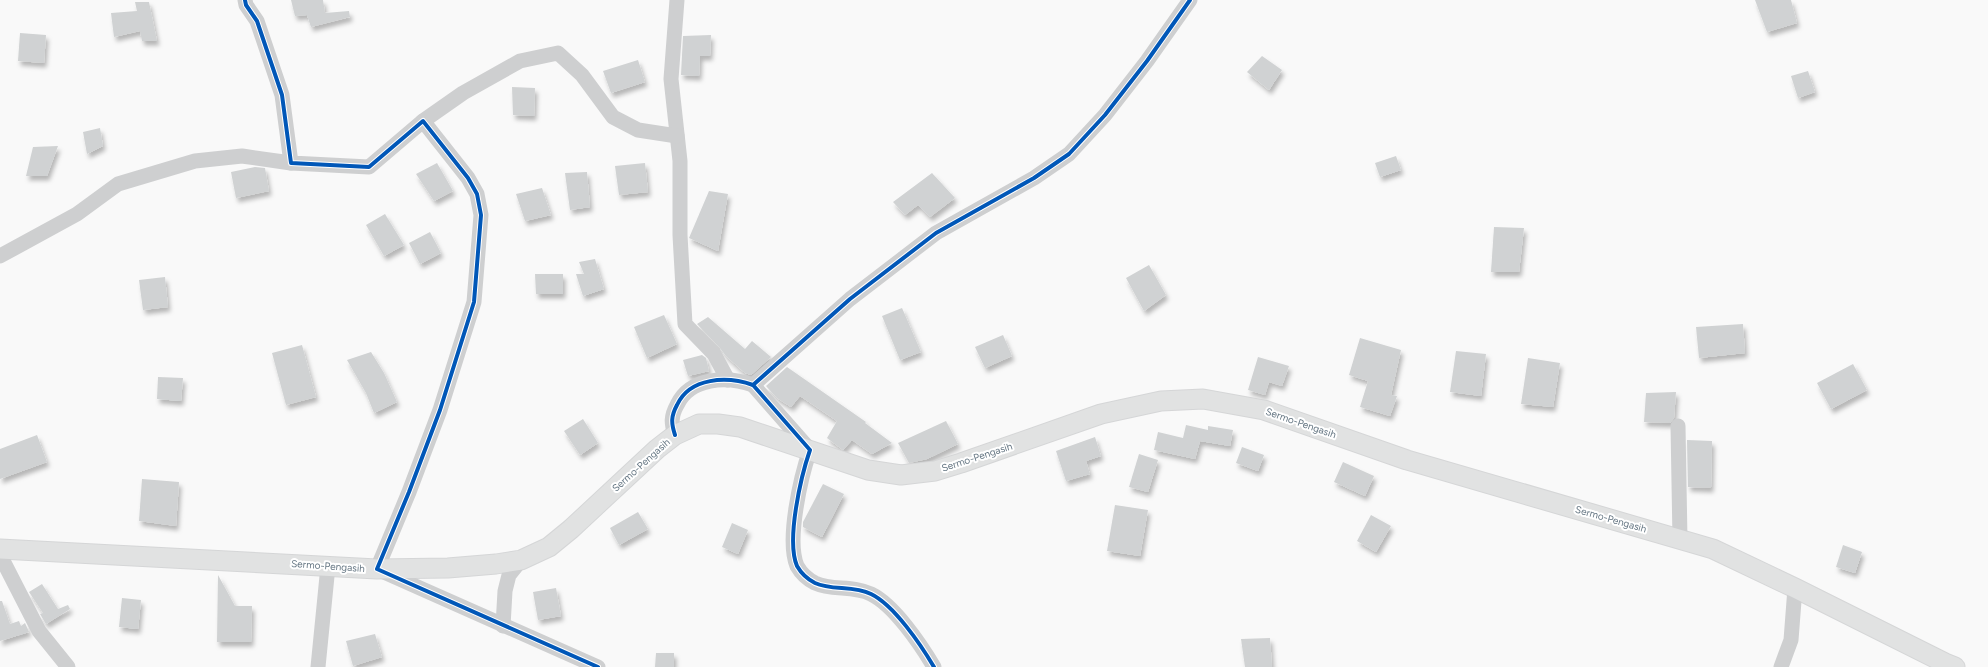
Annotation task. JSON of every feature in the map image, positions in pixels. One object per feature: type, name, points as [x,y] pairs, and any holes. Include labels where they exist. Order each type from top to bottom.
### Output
[{"type":"main road","name":"Sermo-Pengasih","points":[[0,549],[377,569],[448,568],[496,564],[521,560],[549,547],[571,529],[657,449],[675,435],[699,424],[718,424],[740,427],[868,470],[901,475],[935,471],[1101,414],[1161,401],[1202,399],[1264,410],[1407,460],[1713,550],[1795,588],[1870,627],[1955,667]]},
{"type":"street","points":[[245,0],[246,5],[257,21],[282,95],[290,163]]},
{"type":"street","points":[[677,0],[671,78],[680,161],[680,235],[685,324],[714,354],[728,380]]},
{"type":"street","points":[[753,385],[850,299],[936,234],[1034,178],[1069,154],[1114,103],[1147,61],[1190,0]]},
{"type":"street","points":[[0,256],[77,214],[118,184],[195,161],[242,156],[290,163],[369,167],[423,121],[463,93],[520,61],[558,53],[582,75],[613,117],[638,130],[678,136]]},
{"type":"street","points":[[423,121],[468,178],[477,194],[481,215],[474,302],[440,410],[409,492],[377,569],[598,667]]},
{"type":"street","points":[[675,435],[672,424],[673,413],[680,399],[691,388],[707,382],[728,380],[741,381],[753,385],[810,450],[803,470],[793,538],[798,566],[804,576],[814,583],[827,586],[851,588],[871,594],[895,613],[925,651],[934,667]]},
{"type":"street","points":[[1678,426],[1680,540]]},
{"type":"street","points":[[0,555],[40,631],[68,667]]},
{"type":"street","points":[[503,626],[505,591],[510,575],[521,560]]},
{"type":"street","points":[[318,667],[328,566]]},
{"type":"street","points":[[1781,667],[1791,640],[1795,588]]},
{"type":"building","points":[[291,0],[323,0],[325,13],[349,11],[350,17],[311,27],[307,15],[295,16]]},
{"type":"building","points":[[1755,0],[1791,0],[1797,23],[1767,32]]},
{"type":"building","points":[[135,2],[149,2],[157,41],[142,41],[140,31],[114,37],[111,13],[137,11]]},
{"type":"building","points":[[20,33],[46,35],[44,63],[18,61]]},
{"type":"building","points":[[711,35],[710,56],[700,56],[699,76],[681,75],[683,36]]},
{"type":"building","points":[[1262,56],[1282,70],[1269,90],[1247,72]]},
{"type":"building","points":[[638,60],[645,82],[611,93],[603,71]]},
{"type":"building","points":[[1808,71],[1815,92],[1798,98],[1791,76]]},
{"type":"building","points":[[512,87],[535,88],[534,116],[513,115]]},
{"type":"building","points":[[100,128],[103,146],[87,154],[83,132]]},
{"type":"building","points":[[58,146],[47,176],[26,176],[33,147]]},
{"type":"building","points":[[1396,156],[1401,170],[1380,177],[1375,163]]},
{"type":"building","points":[[437,163],[453,191],[434,201],[416,174]]},
{"type":"building","points":[[645,163],[648,192],[619,195],[615,166]]},
{"type":"building","points":[[255,167],[265,168],[269,191],[236,198],[231,172]]},
{"type":"building","points":[[587,172],[590,207],[570,210],[565,173]]},
{"type":"building","points":[[932,173],[955,198],[930,217],[918,205],[905,215],[893,202]]},
{"type":"building","points":[[542,188],[551,215],[525,221],[516,194]]},
{"type":"building","points":[[709,191],[728,194],[718,251],[689,238]]},
{"type":"building","points":[[385,214],[404,245],[384,256],[366,225]]},
{"type":"building","points":[[1494,227],[1524,228],[1519,272],[1491,272]]},
{"type":"building","points":[[430,232],[441,253],[420,264],[409,243]]},
{"type":"building","points":[[595,259],[604,289],[583,296],[576,274],[584,274],[579,262]]},
{"type":"building","points":[[1149,265],[1166,295],[1144,311],[1126,278]]},
{"type":"building","points":[[535,274],[563,274],[563,294],[536,294]]},
{"type":"building","points":[[165,277],[168,307],[143,310],[139,280]]},
{"type":"building","points":[[902,308],[921,352],[900,360],[882,316]]},
{"type":"building","points":[[664,315],[677,344],[647,358],[634,327]]},
{"type":"building","points":[[708,317],[745,349],[752,341],[771,357],[751,375],[745,373],[726,356],[697,324]]},
{"type":"building","points":[[1743,324],[1745,353],[1699,358],[1696,327]]},
{"type":"building","points":[[1003,335],[1012,356],[985,368],[975,347]]},
{"type":"building","points":[[1360,338],[1401,350],[1391,395],[1397,396],[1390,416],[1360,407],[1368,381],[1349,375]]},
{"type":"building","points":[[302,345],[316,397],[286,405],[272,353]]},
{"type":"building","points":[[1456,351],[1486,354],[1481,396],[1450,392]]},
{"type":"building","points":[[371,352],[384,373],[397,402],[374,413],[366,393],[347,360]]},
{"type":"building","points":[[702,355],[706,358],[709,371],[688,376],[683,360]]},
{"type":"building","points":[[1258,357],[1289,366],[1282,386],[1269,382],[1265,395],[1248,390]]},
{"type":"building","points":[[1528,358],[1560,363],[1553,407],[1521,404]]},
{"type":"building","points":[[1853,364],[1867,390],[1831,409],[1817,383]]},
{"type":"building","points":[[787,367],[866,422],[865,423],[892,443],[872,454],[852,440],[843,450],[827,438],[837,421],[800,396],[791,407],[777,398],[766,386]]},
{"type":"building","points":[[158,377],[183,378],[181,401],[157,399]]},
{"type":"building","points":[[1676,392],[1674,418],[1670,423],[1644,422],[1646,393]]},
{"type":"building","points":[[583,419],[598,443],[580,455],[564,431]]},
{"type":"building","points":[[946,421],[958,444],[927,459],[909,463],[898,443]]},
{"type":"building","points":[[1186,425],[1208,430],[1208,426],[1233,430],[1230,446],[1200,441],[1195,459],[1154,450],[1158,432],[1183,438]]},
{"type":"building","points":[[37,435],[47,462],[0,479],[0,449]]},
{"type":"building","points":[[1095,437],[1101,456],[1086,461],[1090,474],[1066,481],[1056,451]]},
{"type":"building","points":[[1687,440],[1712,441],[1711,488],[1688,487]]},
{"type":"building","points":[[1242,447],[1264,455],[1258,471],[1236,463]]},
{"type":"building","points":[[1139,454],[1158,460],[1148,492],[1129,487]]},
{"type":"building","points":[[1343,462],[1374,476],[1365,496],[1334,482]]},
{"type":"building","points":[[142,479],[179,482],[176,526],[139,521]]},
{"type":"building","points":[[823,484],[844,494],[822,537],[803,527],[803,522]]},
{"type":"building","points":[[1115,505],[1148,510],[1140,556],[1107,551]]},
{"type":"building","points":[[638,512],[648,529],[619,545],[610,528]]},
{"type":"building","points":[[1371,515],[1391,526],[1376,552],[1357,541]]},
{"type":"building","points":[[732,523],[748,530],[738,554],[722,547]]},
{"type":"building","points":[[1843,545],[1862,552],[1855,573],[1836,567]]},
{"type":"building","points":[[218,575],[235,606],[252,606],[251,642],[217,642]]},
{"type":"building","points":[[42,584],[58,609],[68,605],[70,609],[46,624],[40,614],[43,613],[29,592]]},
{"type":"building","points":[[556,588],[561,616],[538,620],[533,592]]},
{"type":"building","points":[[122,598],[141,600],[138,629],[119,627]]},
{"type":"building","points":[[0,601],[2,601],[10,624],[19,621],[21,626],[25,623],[29,632],[0,641]]},
{"type":"building","points":[[375,634],[382,657],[353,666],[346,641]]},
{"type":"building","points":[[1270,638],[1272,667],[1245,667],[1241,639]]},
{"type":"building","points":[[656,653],[674,653],[674,667],[655,667]]},
{"type":"cycle path","points":[[245,0],[246,5],[257,21],[282,95],[291,163],[369,167],[423,121],[468,178],[477,194],[481,215],[474,302],[440,410],[409,492],[377,569],[598,667]]},
{"type":"cycle path","points":[[675,435],[672,423],[674,413],[683,396],[691,389],[700,384],[721,380],[732,380],[753,385],[850,299],[936,233],[1034,178],[1069,154],[1105,115],[1147,61],[1190,0]]},
{"type":"cycle path","points":[[753,385],[810,450],[799,491],[794,525],[794,555],[797,566],[807,578],[815,583],[828,587],[864,591],[880,599],[906,626],[934,667]]}]
